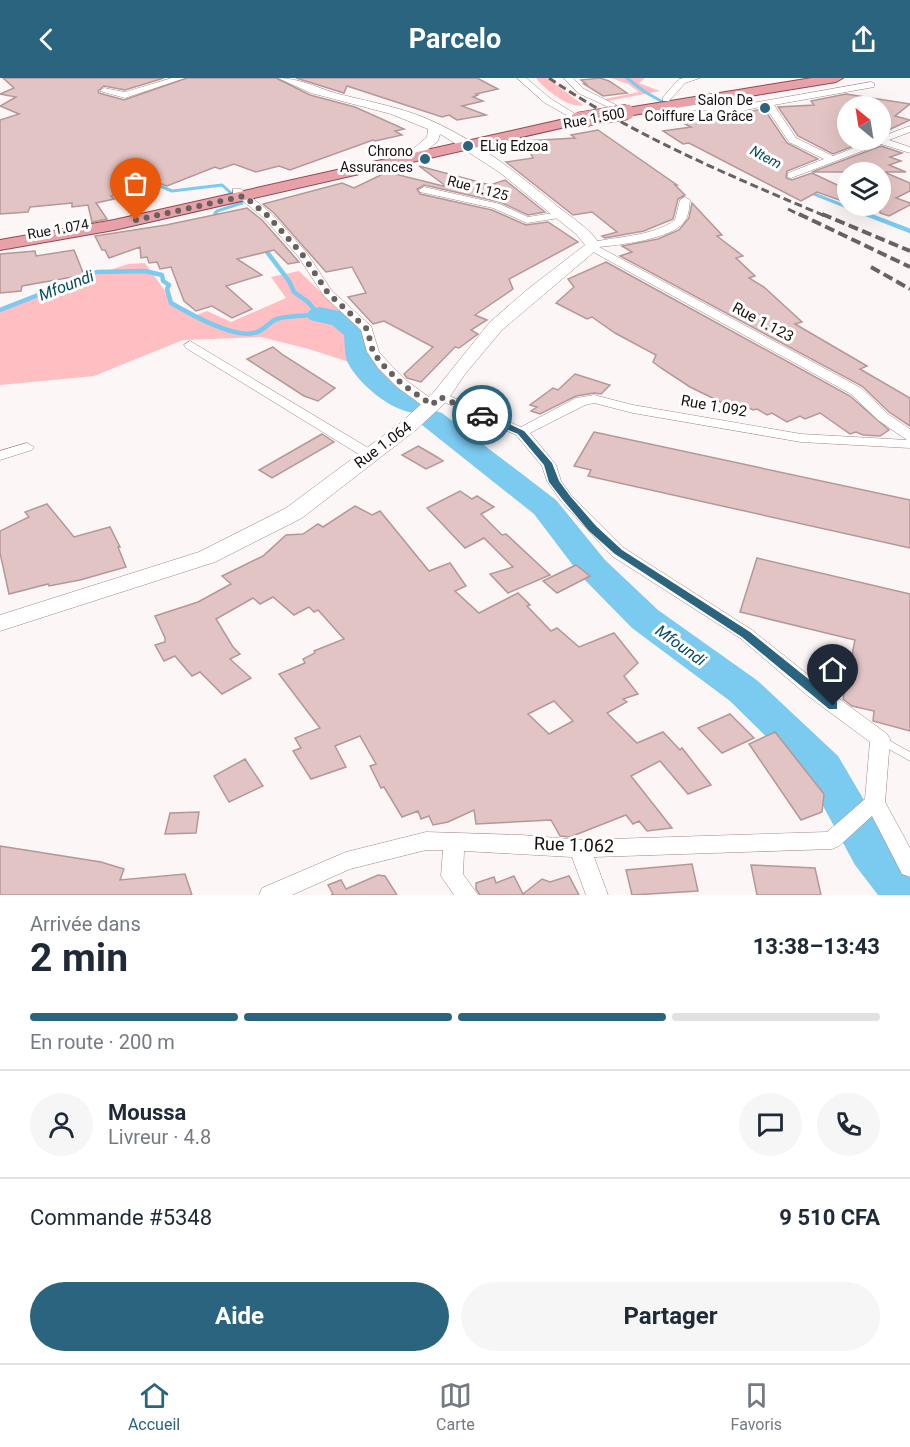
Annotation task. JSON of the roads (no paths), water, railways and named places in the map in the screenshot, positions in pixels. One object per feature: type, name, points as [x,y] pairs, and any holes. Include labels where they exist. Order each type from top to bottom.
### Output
[{"type":"main road","points":[[284,78],[316,91],[412,117],[435,127],[464,143],[495,165],[559,215],[593,246]]},
{"type":"main road","name":"Rue 1.500","points":[[496,140],[576,118],[801,78]]},
{"type":"main road","name":"Rue 1.500","points":[[663,103],[836,78]]},
{"type":"main road","name":"Rue 1.074","points":[[0,245],[75,233],[241,193],[576,118]]},
{"type":"main road","points":[[419,150],[433,138],[435,127]]},
{"type":"main road","points":[[495,165],[488,150],[496,140]]},
{"type":"main road","name":"Rue 1.074","points":[[349,169],[419,150],[496,140]]},
{"type":"main road","name":"Rue 1.074","points":[[0,238],[76,226],[241,193]]},
{"type":"main road","name":"Rue 1.064","points":[[0,623],[216,553],[294,513],[436,401],[496,326],[534,292],[593,246]]},
{"type":"street","points":[[104,91],[125,95],[181,78]]},
{"type":"street","points":[[521,78],[548,101],[576,118]]},
{"type":"street","points":[[568,78],[581,91],[622,110]]},
{"type":"street","points":[[663,103],[682,81],[696,78]]},
{"type":"street","points":[[663,103],[724,109],[768,104],[871,85]]},
{"type":"street","points":[[768,104],[775,111],[792,140],[830,158]]},
{"type":"street","points":[[891,136],[910,129]]},
{"type":"street","points":[[891,144],[910,150]]},
{"type":"street","points":[[791,175],[852,150]]},
{"type":"street","name":"Rue 1.125","points":[[424,190],[496,206],[527,220],[559,215]]},
{"type":"street","points":[[241,193],[268,216],[302,254],[328,293],[367,329],[373,352],[402,384],[436,401],[521,432],[549,465],[554,482],[566,498],[618,552],[746,634],[814,692],[880,739],[875,802],[910,868]]},
{"type":"street","points":[[593,246],[620,241],[675,225],[682,217],[685,200]]},
{"type":"street","name":"Rue 1.123","points":[[593,246],[856,391],[883,417],[910,436]]},
{"type":"street","points":[[190,345],[370,455]]},
{"type":"street","name":"Rue 1.092","points":[[521,432],[581,401],[594,399],[633,409],[801,438],[910,444]]},
{"type":"street","points":[[0,456],[27,447]]},
{"type":"street","name":"Rue 1.062","points":[[270,895],[346,861],[426,841],[580,849],[831,840],[875,802]]},
{"type":"street","points":[[454,841],[452,876],[467,895]]},
{"type":"street","points":[[580,849],[597,895]]},
{"type":"lane","points":[[880,739],[910,757]]},
{"type":"waterway","name":"Ntem","points":[[627,78],[645,92],[702,124]]},
{"type":"waterway","points":[[148,181],[172,191],[222,185],[242,203],[217,211],[215,213],[220,218]]},
{"type":"waterway","name":"Ntem","points":[[809,192],[837,203]]},
{"type":"waterway","name":"Ntem","points":[[871,216],[910,231]]},
{"type":"waterway","name":"Mfoundi","points":[[0,310],[97,272],[145,271],[162,275],[163,281],[169,285],[167,289],[171,303],[211,324],[234,332],[253,333],[277,319],[319,315],[308,302],[294,292],[289,281],[264,248]]},
{"type":"waterway","name":"Mfoundi","points":[[319,315],[340,319],[357,332],[360,361],[381,385],[413,406]]},
{"type":"waterway","name":"Mfoundi","points":[[432,419],[545,507],[593,568],[645,619],[744,691],[823,767],[871,852],[905,895]]},
{"type":"railway","points":[[549,78],[581,99],[649,137],[825,216]]},
{"type":"railway","points":[[788,209],[802,216]]},
{"type":"railway","points":[[799,214],[910,267]]},
{"type":"railway","points":[[822,214],[910,251]]},
{"type":"railway","points":[[871,267],[910,289]]},
{"type":"place","name":"Salon De Coiffure La Grâce","points":[[765,108]]},
{"type":"place","name":"ELig Edzoa","points":[[468,146]]},
{"type":"place","name":"Chrono Assurances","points":[[425,159]]}]
